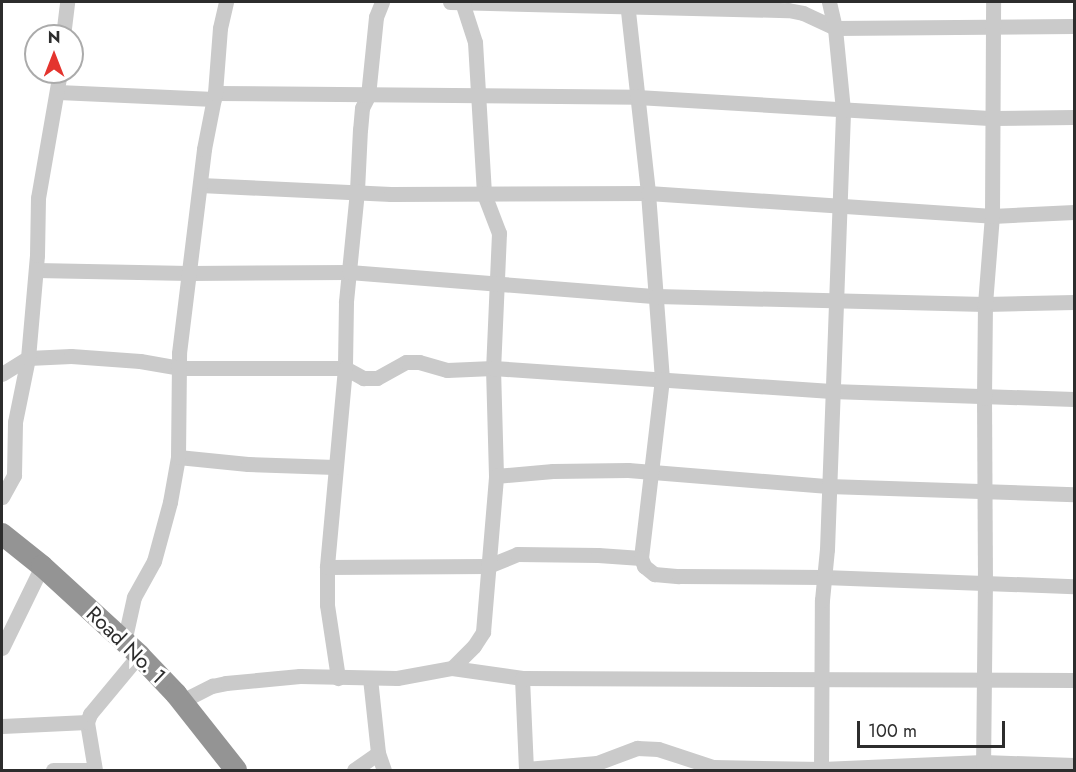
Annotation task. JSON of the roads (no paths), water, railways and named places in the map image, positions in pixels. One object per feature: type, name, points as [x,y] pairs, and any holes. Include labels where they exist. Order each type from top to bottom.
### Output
[{"type":"highway","name":"Road No. 1","points":[[2,534],[42,566],[132,649],[182,700],[236,771]]},
{"type":"street","points":[[64,24],[67,2]]},
{"type":"street","points":[[53,771],[94,770],[87,722],[132,649],[134,597],[154,561],[170,502],[178,457],[179,368],[189,273],[200,185],[215,96],[220,28],[226,2]]},
{"type":"street","points":[[338,678],[327,604],[327,567],[345,368],[349,272],[362,108],[368,96],[376,17],[382,2]]},
{"type":"street","points":[[450,2],[628,4],[788,10],[802,13],[835,28],[1074,26]]},
{"type":"street","points":[[452,668],[474,646],[483,632],[496,476],[493,368],[499,233],[484,194],[475,42],[462,2]]},
{"type":"street","points":[[821,770],[823,577],[827,549],[843,110],[835,28],[829,2]]},
{"type":"street","points":[[983,766],[985,304],[992,216],[993,2]]},
{"type":"street","points":[[628,4],[648,193],[662,379],[641,558],[648,571],[663,575],[823,577],[985,585],[1074,586]]},
{"type":"street","points":[[2,497],[14,475],[15,422],[28,358],[36,270],[38,198],[59,84]]},
{"type":"street","points":[[58,92],[215,96],[637,97],[993,118],[1074,117]]},
{"type":"street","points":[[200,185],[391,194],[421,192],[648,193],[992,216],[1074,212]]},
{"type":"street","points":[[36,270],[189,273],[349,272],[656,296],[985,304],[1074,302]]},
{"type":"street","points":[[2,374],[28,358],[71,356],[140,361],[179,368],[345,368],[363,378],[377,378],[406,362],[419,362],[447,370],[493,368],[831,391],[984,398],[1074,399]]},
{"type":"street","points":[[178,457],[248,464],[335,467]]},
{"type":"street","points":[[496,476],[600,470],[651,471],[828,486],[1074,494]]},
{"type":"street","points":[[327,567],[488,566],[510,556],[526,554],[641,558]]},
{"type":"street","points":[[2,648],[42,566]]},
{"type":"street","points":[[182,700],[212,686],[226,684],[300,676],[397,678],[452,668],[522,678],[1074,680]]},
{"type":"street","points":[[370,678],[378,753],[384,771]]},
{"type":"street","points":[[522,678],[526,770],[597,763],[637,748],[657,749],[713,767],[821,770],[1074,765]]},
{"type":"street","points":[[2,726],[87,722]]},
{"type":"street","points":[[354,771],[378,753]]}]
